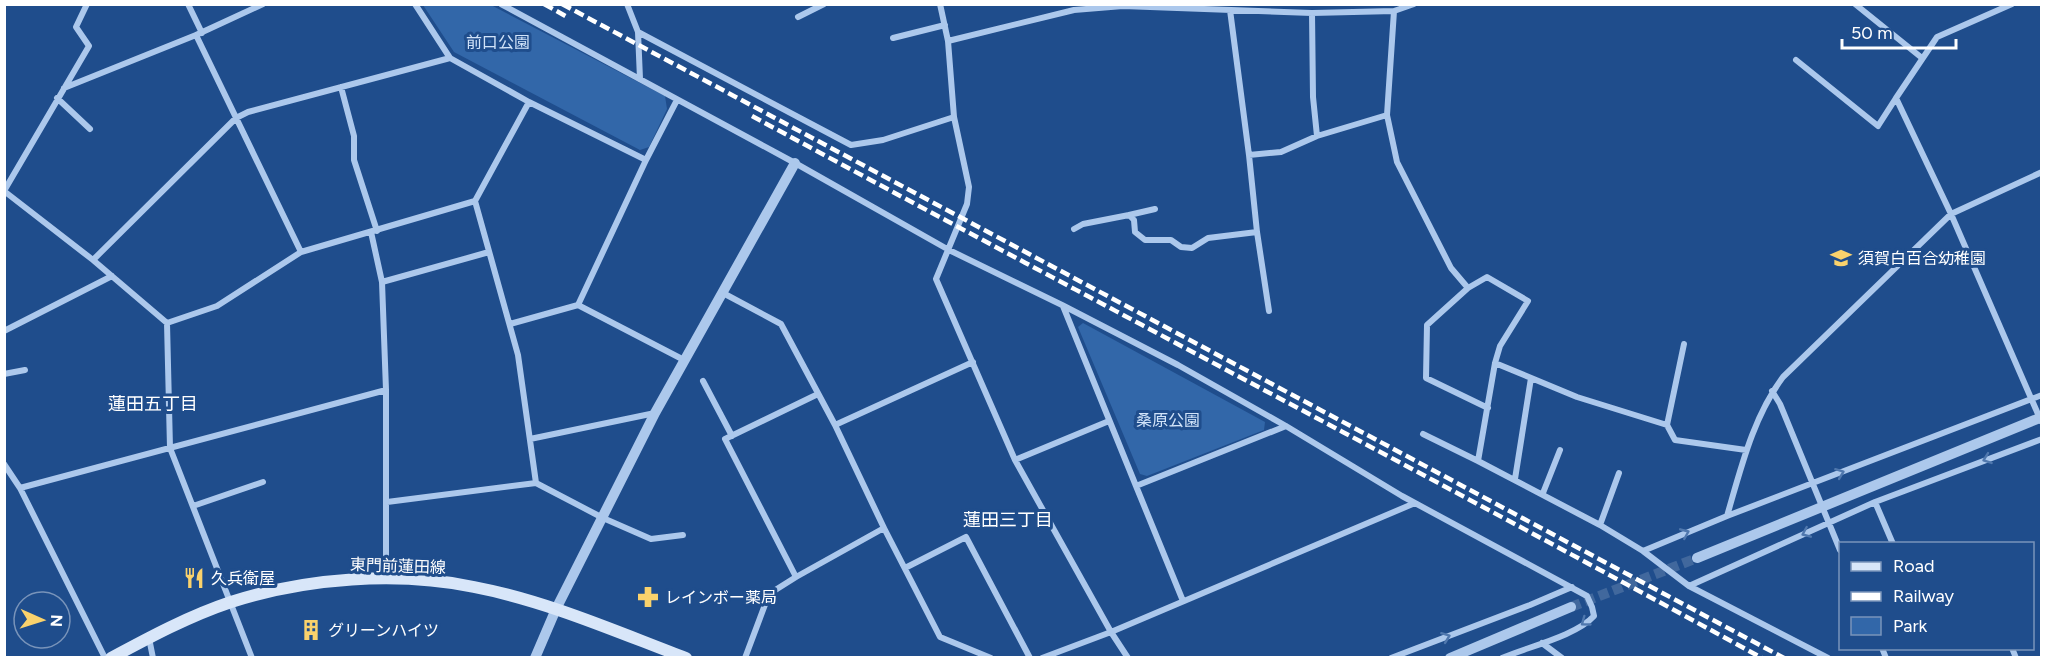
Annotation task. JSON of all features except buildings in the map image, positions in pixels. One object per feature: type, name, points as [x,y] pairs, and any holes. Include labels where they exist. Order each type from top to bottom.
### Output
[{"type":"main road","name":"東門前蓮田線","points":[[111,657],[230,602],[336,580],[386,579],[473,586],[556,609],[686,657]]},
{"type":"street","points":[[87,4],[76,27],[89,46],[4,191],[93,260],[167,323],[170,448],[252,657]]},
{"type":"street","points":[[188,4],[236,118],[302,252]]},
{"type":"street","points":[[64,88],[199,34],[262,4]]},
{"type":"street","points":[[416,4],[450,58],[529,102],[646,160]]},
{"type":"street","points":[[501,4],[795,163],[949,250],[1178,365],[1415,503],[1587,596],[1594,616],[1586,624],[1502,657]]},
{"type":"street","points":[[627,4],[638,32],[640,79]]},
{"type":"street","points":[[798,17],[824,4]]},
{"type":"street","points":[[940,4],[948,41],[954,117],[969,187],[967,204],[936,279],[1015,460],[1111,632],[1128,657]]},
{"type":"street","points":[[948,41],[1074,7],[1192,7],[1312,13],[1390,9],[1414,4]]},
{"type":"street","points":[[1855,4],[1863,7],[1922,58]]},
{"type":"street","points":[[1796,60],[1878,126],[1937,37],[2012,4]]},
{"type":"street","points":[[1390,9],[1388,115],[1397,162],[1451,268],[1468,288]]},
{"type":"street","points":[[1230,10],[1269,311]]},
{"type":"street","points":[[1312,13],[1313,97],[1317,136]]},
{"type":"street","points":[[893,38],[945,25]]},
{"type":"street","points":[[638,32],[851,145],[883,140],[954,117]]},
{"type":"street","points":[[93,260],[236,118],[248,112],[450,58]]},
{"type":"street","points":[[341,87],[354,136],[354,160],[374,232],[382,282],[386,390],[386,579]]},
{"type":"street","points":[[57,98],[90,129]]},
{"type":"street","points":[[1896,98],[1951,214],[2042,422]]},
{"type":"street","points":[[578,305],[646,160],[677,100]]},
{"type":"street","points":[[167,323],[217,306],[302,252],[474,201],[529,102]]},
{"type":"street","points":[[1249,155],[1281,152],[1317,136],[1388,115]]},
{"type":"street","points":[[535,657],[556,609],[655,413],[795,163]]},
{"type":"street","points":[[1727,516],[1746,450],[1772,391],[1783,377],[1951,214],[2042,172]]},
{"type":"street","points":[[474,201],[518,355],[536,483]]},
{"type":"street","points":[[1074,229],[1083,224],[1155,209]]},
{"type":"street","points":[[1129,215],[1134,220],[1135,232],[1146,240],[1171,240],[1181,247],[1192,248],[1208,238],[1257,232]]},
{"type":"street","points":[[382,282],[489,252]]},
{"type":"street","points":[[4,331],[112,276]]},
{"type":"street","points":[[1478,461],[1500,346],[1528,301],[1487,277],[1468,288],[1427,325],[1426,378],[1488,408]]},
{"type":"street","points":[[723,293],[781,324],[836,425],[884,528],[940,637],[991,657]]},
{"type":"street","points":[[510,324],[578,305],[684,360]]},
{"type":"street","points":[[1062,305],[1183,601]]},
{"type":"street","points":[[1684,344],[1667,425],[1675,440],[1746,450]]},
{"type":"street","points":[[836,425],[973,362]]},
{"type":"street","points":[[1495,363],[1577,397],[1667,425]]},
{"type":"street","points":[[4,374],[25,370]]},
{"type":"street","points":[[1515,479],[1531,378]]},
{"type":"street","points":[[703,381],[732,436]]},
{"type":"street","points":[[20,488],[386,390]]},
{"type":"street","points":[[1772,391],[1780,404],[1839,548]]},
{"type":"street","points":[[796,577],[725,439],[818,394]]},
{"type":"street","points":[[1643,551],[1727,516],[1814,487],[2032,402],[2042,395]]},
{"type":"street","points":[[530,439],[655,413]]},
{"type":"street","points":[[1697,558],[2042,417]]},
{"type":"street","points":[[1015,460],[1109,421]]},
{"type":"street","points":[[1136,486],[1286,426]]},
{"type":"street","points":[[1423,434],[1543,493],[1643,551],[1689,586],[1828,657]]},
{"type":"street","points":[[1689,586],[1828,520],[2042,439]]},
{"type":"street","points":[[1543,493],[1560,450]]},
{"type":"street","points":[[4,464],[20,488],[105,657]]},
{"type":"street","points":[[1600,525],[1619,473]]},
{"type":"street","points":[[193,506],[263,482]]},
{"type":"street","points":[[387,502],[536,483],[603,518],[651,539],[683,535]]},
{"type":"street","points":[[1875,502],[1893,542]]},
{"type":"street","points":[[1042,657],[1111,632],[1415,503]]},
{"type":"street","points":[[745,657],[769,594],[884,528]]},
{"type":"street","points":[[905,568],[966,537],[1030,657]]},
{"type":"street","points":[[1391,657],[1572,587]]},
{"type":"street","points":[[1450,657],[1571,607]]},
{"type":"street","points":[[149,638],[153,657]]},
{"type":"street","points":[[1542,643],[1555,655],[1562,657]]},
{"type":"green space","name":"前口公園","points":[[423,5],[491,5],[665,96],[667,109],[649,147],[640,150],[454,52]]},
{"type":"green space","name":"桑原公園","points":[[1083,323],[1265,422],[1264,430],[1147,476],[1140,474],[1078,327]]},
{"type":"tunnel","points":[[1571,607],[1697,558]]},
{"type":"railway","points":[[544,4],[569,18]]},
{"type":"railway","points":[[562,4],[1784,658]]},
{"type":"railway","points":[[752,116],[1762,658]]},
{"type":"place","name":"須賀白百合幼稚園","points":[[1841,258]]},
{"type":"place","name":"久兵衛屋","points":[[194,578]]},
{"type":"place","name":"レインボー薬局","points":[[648,597]]},
{"type":"place","name":"グリーンハイツ","points":[[311,630]]},
{"type":"district","name":"蓮田五丁目","points":[[153,404]]},
{"type":"district","name":"蓮田三丁目","points":[[1008,520]]}]
